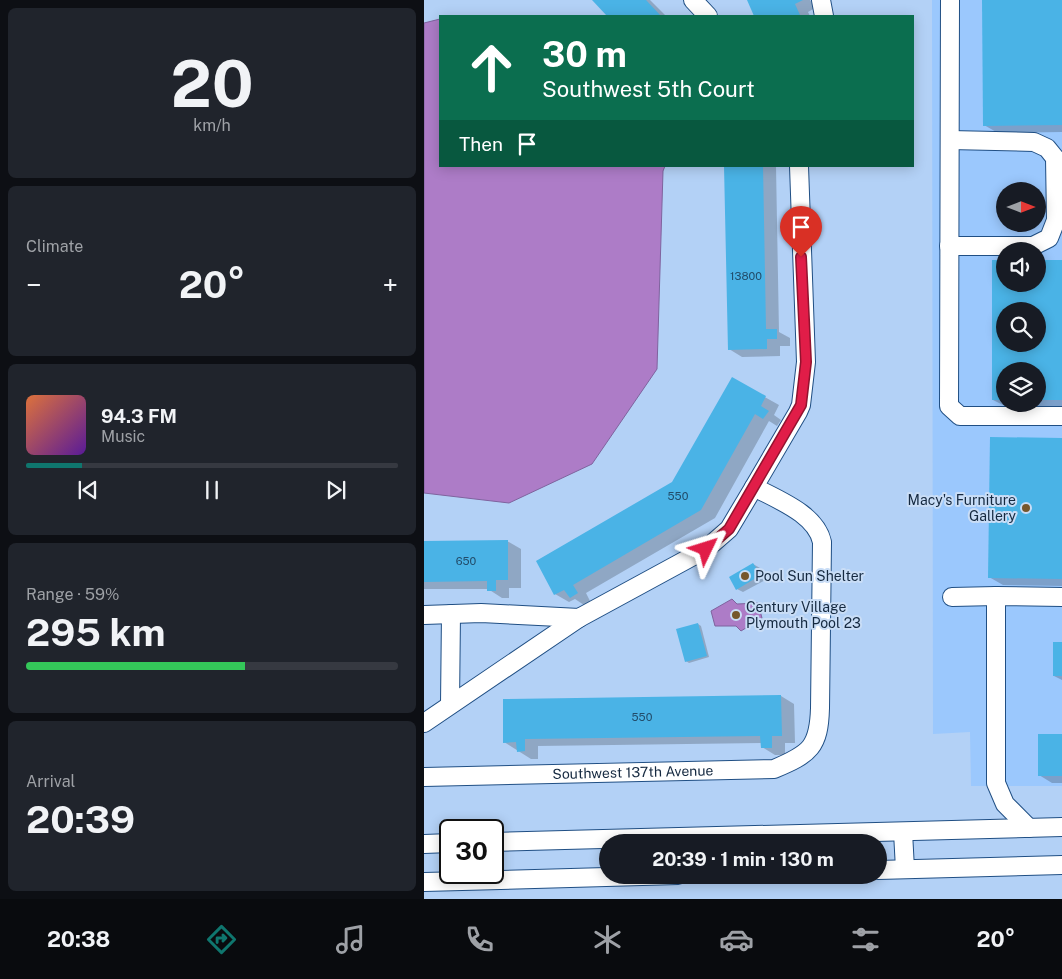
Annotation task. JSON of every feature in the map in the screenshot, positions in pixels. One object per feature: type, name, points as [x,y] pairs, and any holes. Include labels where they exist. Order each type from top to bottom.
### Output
[{"type":"street","points":[[692,0],[707,15]]},
{"type":"street","points":[[821,0],[824,15]]},
{"type":"street","points":[[950,0],[949,406],[960,416],[1062,416]]},
{"type":"street","points":[[950,140],[1034,142],[1047,148],[1055,158],[1056,220],[1049,238],[1033,246],[950,246]]},
{"type":"street","points":[[424,724],[450,704],[579,618],[706,549],[729,529],[798,412],[803,390],[806,362],[799,167]]},
{"type":"street","name":"Southwest 137th Avenue","points":[[424,778],[774,769],[806,754],[814,744],[819,726],[822,542],[820,532],[805,516],[754,487]]},
{"type":"street","points":[[996,596],[996,783],[1006,804],[1030,828]]},
{"type":"street","points":[[952,597],[1062,597]]},
{"type":"street","points":[[424,615],[451,614],[579,618]]},
{"type":"street","points":[[450,704],[451,614]]},
{"type":"street","points":[[504,842],[1062,827]]},
{"type":"street","points":[[903,832],[905,869]]},
{"type":"street","points":[[424,844],[439,844]]},
{"type":"street","points":[[887,870],[1062,865]]},
{"type":"street","points":[[424,882],[599,877]]},
{"type":"shaded area","points":[[932,0],[1062,0],[1062,786],[971,786],[970,732],[933,734]]},
{"type":"shaded area","points":[[439,19],[439,167],[665,167],[657,369],[592,464],[509,503],[424,493],[424,23]]},
{"type":"shaded area","name":"Century Village Plymouth Pool 23","points":[[732,599],[737,604],[758,603],[762,618],[741,631],[736,626],[715,626],[711,611]]},
{"type":"building","points":[[592,0],[646,0],[660,15],[606,15]]},
{"type":"building","points":[[747,0],[803,0],[795,4],[800,15],[754,15]]},
{"type":"building","points":[[982,0],[1063,0],[1063,125],[983,126]]},
{"type":"building","points":[[724,167],[763,167],[766,329],[777,329],[777,339],[767,339],[767,349],[728,350]]},
{"type":"building","points":[[992,260],[996,260],[996,292],[1046,292],[1046,260],[1063,260],[1063,400],[1046,400],[1046,362],[996,362],[996,400],[992,400]]},
{"type":"building","points":[[732,377],[766,396],[761,406],[769,411],[763,419],[755,414],[701,510],[573,585],[578,593],[570,598],[564,590],[554,595],[536,561],[672,482]]},
{"type":"building","name":"Macy's Furniture Gallery","points":[[990,437],[1063,438],[1063,579],[988,578]]},
{"type":"building","points":[[508,540],[508,580],[496,580],[496,591],[487,591],[487,581],[424,582],[424,541]]},
{"type":"building","name":"Pool Sun Shelter","points":[[753,563],[761,575],[736,590],[729,577]]},
{"type":"building","points":[[698,623],[707,656],[685,662],[676,629]]},
{"type":"building","points":[[1053,642],[1063,642],[1063,676],[1053,676]]},
{"type":"building","points":[[781,695],[782,736],[772,736],[772,748],[761,748],[760,736],[525,739],[525,751],[517,752],[516,742],[503,743],[503,699]]},
{"type":"building","points":[[1038,734],[1063,734],[1063,776],[1038,776]]},
{"type":"place","name":"Macy's Furniture Gallery","points":[[1026,508]]},
{"type":"place","name":"Pool Sun Shelter","points":[[745,576]]},
{"type":"place","name":"Century Village Plymouth Pool 23","points":[[736,615]]},
{"type":"route","points":[[706,549],[729,529],[789,430],[801,405],[806,362],[801,257]]}]
